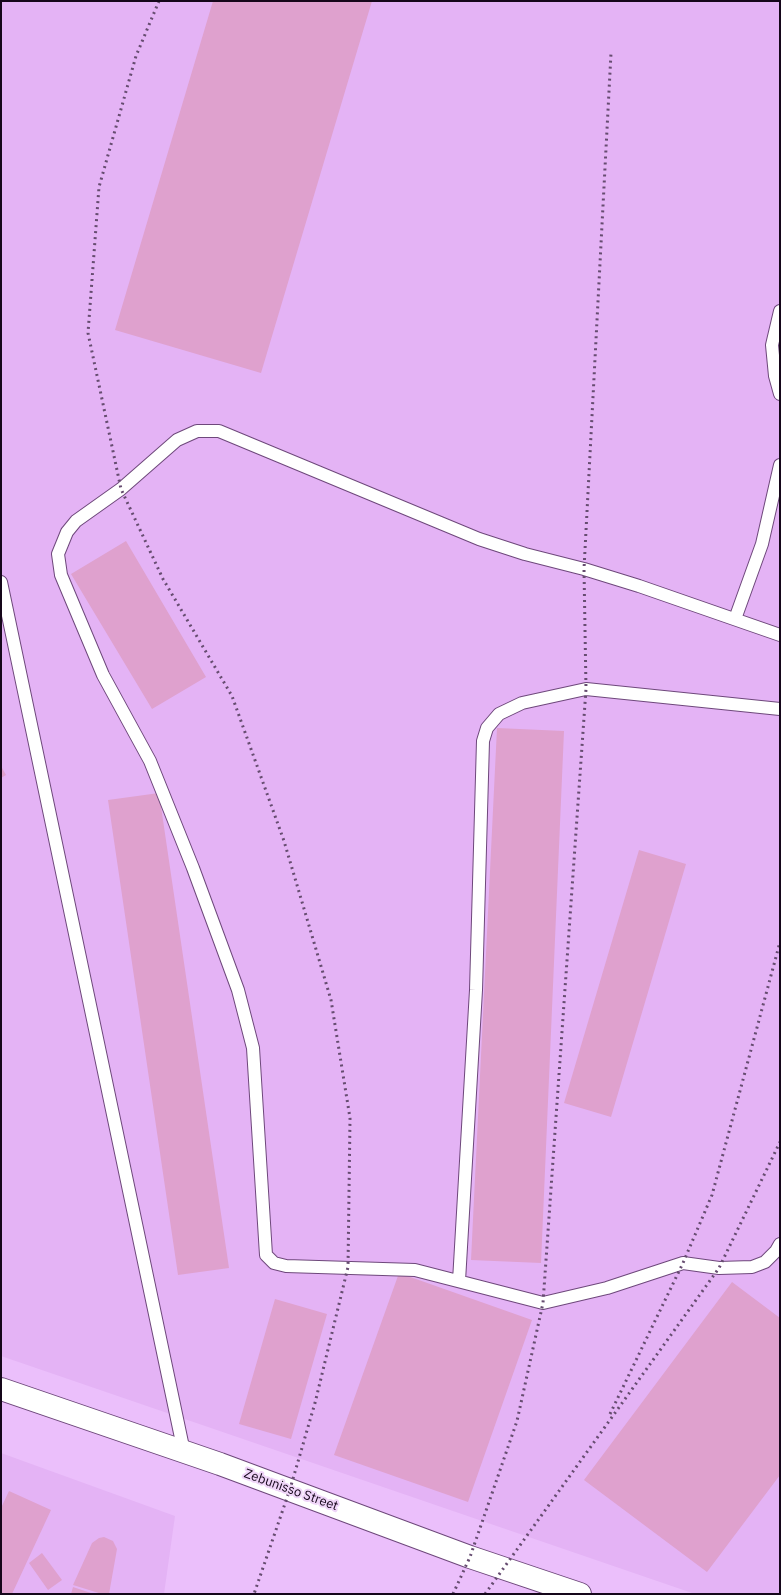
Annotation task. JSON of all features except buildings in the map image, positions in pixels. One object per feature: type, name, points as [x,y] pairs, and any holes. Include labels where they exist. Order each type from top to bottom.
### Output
[{"type":"street","name":"Zebunisso Street","points":[[1,1389],[290,1489],[470,1557],[580,1594]]},
{"type":"lane","points":[[780,312],[772,346],[775,376],[780,394]]},
{"type":"lane","points":[[780,635],[639,586],[584,569],[525,554],[480,539],[219,431],[197,431],[177,440],[121,488],[76,521],[67,532],[58,554],[61,575],[103,675],[150,761],[193,868],[238,990],[253,1048],[266,1255],[274,1263],[286,1266],[415,1270],[543,1303],[607,1288],[683,1262],[719,1268],[752,1267],[765,1262],[776,1251],[780,1244]]},
{"type":"lane","points":[[735,619],[762,544],[780,465]]},
{"type":"lane","points":[[1,582],[184,1452]]},
{"type":"lane","points":[[459,1281],[476,990],[483,741],[487,728],[499,714],[522,703],[586,689],[780,709]]},
{"type":"shaded area","points":[[1,1],[780,1],[780,1594],[695,1594],[1,1356]]},
{"type":"shaded area","points":[[1,1453],[175,1516],[164,1594],[1,1594]]},
{"type":"railway","points":[[159,1],[136,56],[99,187],[88,333],[121,489],[163,579],[232,696],[284,841],[331,1000],[350,1118],[348,1267],[315,1403],[290,1489],[254,1594]]},
{"type":"railway","points":[[453,1594],[470,1557],[517,1421],[543,1303],[586,689],[584,569],[611,53]]},
{"type":"railway","points":[[610,1414],[683,1263],[712,1195],[780,942]]},
{"type":"railway","points":[[485,1594],[719,1268],[780,1142]]}]
